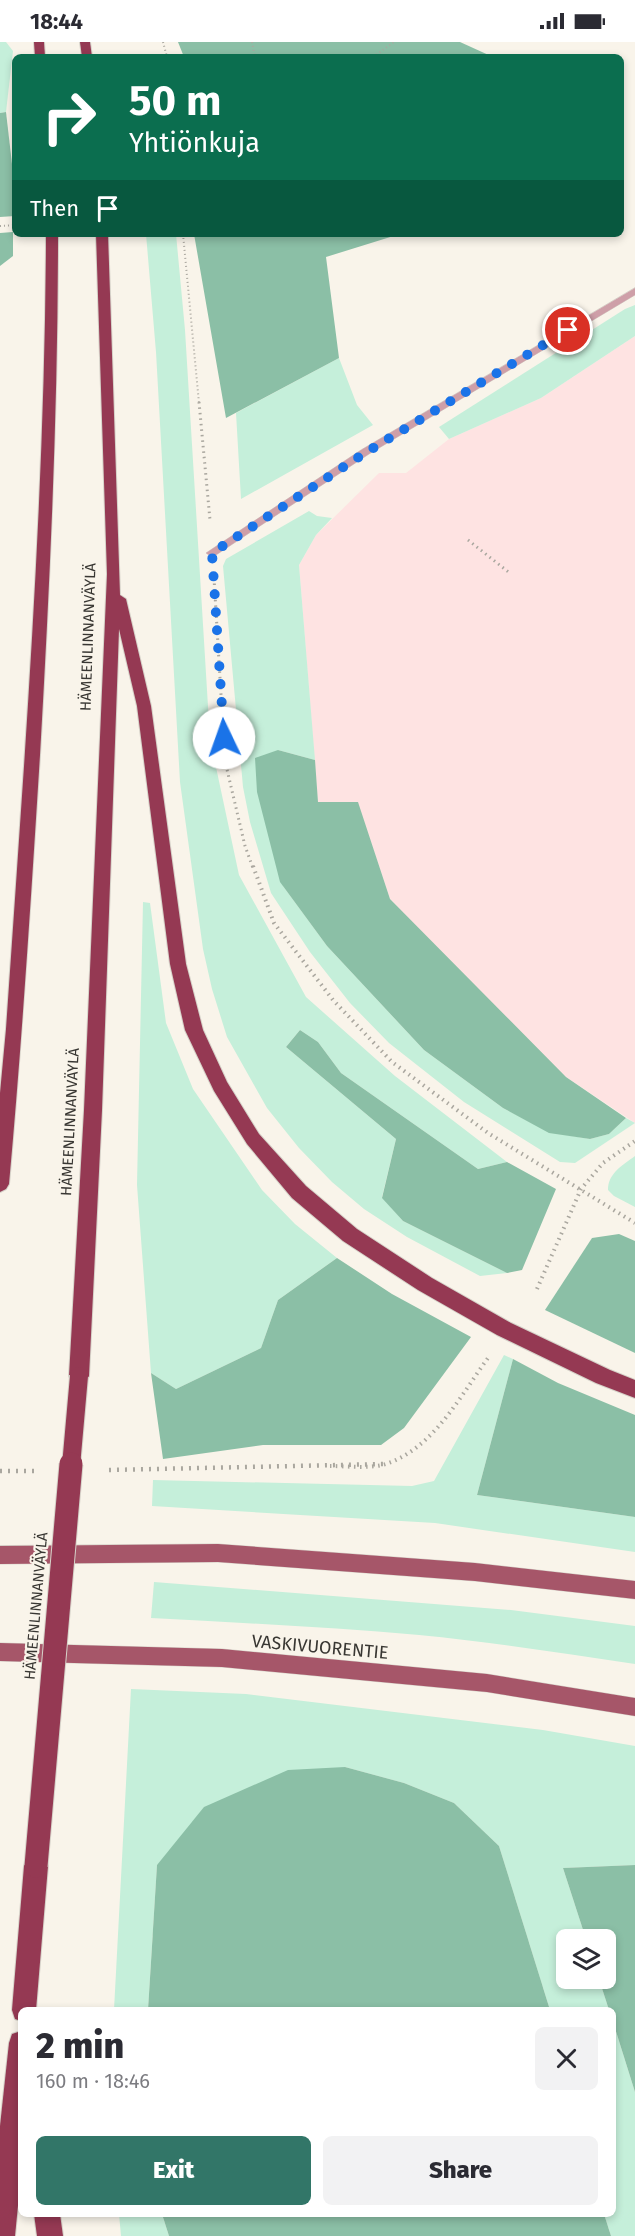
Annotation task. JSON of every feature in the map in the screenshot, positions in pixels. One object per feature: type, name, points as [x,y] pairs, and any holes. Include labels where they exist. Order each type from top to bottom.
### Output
[{"type":"highway","points":[[0,1184],[15,1029],[46,531],[52,370],[52,237]]},
{"type":"highway","name":"HÄMEENLINNANVÄYLÄ","points":[[24,2007],[79,1376],[93,1110],[114,574],[102,237]]},
{"type":"highway","points":[[114,574],[144,706],[178,964],[194,1030],[220,1086],[254,1139],[299,1192],[350,1235],[424,1284],[504,1329],[603,1377],[635,1389]]},
{"type":"highway","points":[[2,2236],[18,2073]]},
{"type":"highway","points":[[47,2217],[50,2236]]},
{"type":"main road","points":[[0,1555],[218,1552],[475,1572],[635,1590]]},
{"type":"main road","name":"VASKIVUORENTIE","points":[[0,1652],[222,1658],[487,1683],[635,1707]]},
{"type":"street","points":[[212,553],[365,453],[635,291]]},
{"type":"path","points":[[377,54],[394,42]]},
{"type":"path","points":[[183,237],[212,553],[225,761],[245,846],[274,923],[333,1000],[392,1062],[488,1133],[635,1223]]},
{"type":"path","points":[[468,540],[512,574]]},
{"type":"path","points":[[537,1289],[581,1189],[603,1163],[635,1141]]},
{"type":"path","points":[[105,1470],[384,1465],[404,1456],[432,1435],[494,1351]]},
{"type":"path","points":[[0,1472],[46,1471]]},
{"type":"shaded area","points":[[635,336],[635,1123],[566,1077],[507,1022],[390,899],[358,803],[318,802],[299,565],[316,535],[379,473],[406,473],[449,439],[541,398]]},
{"type":"green space","points":[[0,42],[6,42],[13,51],[6,112],[0,113]]},
{"type":"green space","points":[[178,42],[460,42],[486,54],[183,54]]},
{"type":"green space","points":[[6,112],[12,164],[12,216],[0,217],[0,113]]},
{"type":"green space","points":[[12,232],[13,256],[0,266],[0,233]]},
{"type":"green space","points":[[146,237],[176,237],[185,330],[210,739],[239,875],[306,997],[395,1076],[507,1162],[478,1169],[341,1073],[318,1042],[300,1030],[286,1047],[396,1139],[382,1197],[403,1221],[507,1273],[480,1276],[407,1237],[364,1209],[332,1182],[299,1148],[267,1108],[227,1037],[212,989],[203,949],[180,782],[156,352]]},
{"type":"green space","points":[[195,237],[390,237],[326,257],[339,358],[226,418]]},
{"type":"green space","points":[[635,305],[635,336],[541,398],[449,439],[439,427],[625,309]]},
{"type":"green space","points":[[339,358],[357,405],[373,425],[241,499],[236,413]]},
{"type":"green space","points":[[309,511],[317,516],[332,518],[316,535],[299,565],[315,760],[278,750],[283,886],[327,946],[424,1050],[503,1108],[549,1132],[590,1139],[609,1134],[626,1118],[635,1123],[575,1163],[560,1162],[464,1102],[389,1043],[350,1003],[310,952],[271,893],[250,822],[243,787],[223,566],[226,559]]},
{"type":"green space","points":[[278,750],[315,760],[318,802],[358,802],[390,899],[566,1077],[626,1118],[609,1134],[590,1139],[549,1133],[503,1108],[424,1050],[327,946],[280,882],[257,792],[255,758]]},
{"type":"green space","points":[[143,902],[150,903],[166,1023],[193,1089],[262,1190],[295,1224],[337,1258],[278,1300],[261,1348],[176,1389],[151,1373],[137,1185]]},
{"type":"green space","points":[[300,1030],[318,1042],[341,1073],[478,1169],[507,1162],[556,1189],[522,1270],[507,1273],[403,1221],[382,1198],[396,1139],[286,1047]]},
{"type":"green space","points":[[635,1156],[635,1207],[614,1196],[608,1190],[613,1174]]},
{"type":"green space","points":[[619,1234],[635,1241],[635,1353],[545,1310],[592,1238]]},
{"type":"green space","points":[[337,1258],[392,1294],[471,1337],[404,1428],[381,1445],[263,1445],[163,1459],[151,1373],[176,1389],[261,1348],[278,1300]]},
{"type":"green space","points":[[504,1355],[513,1359],[477,1495],[635,1517],[635,1552],[435,1523],[152,1506],[153,1480],[412,1486],[434,1481]]},
{"type":"green space","points":[[513,1359],[558,1383],[635,1415],[635,1517],[477,1495]]},
{"type":"green space","points":[[154,1582],[511,1610],[635,1626],[635,1664],[500,1644],[419,1635],[151,1618]]},
{"type":"green space","points":[[131,1689],[246,1694],[543,1730],[635,1746],[635,1865],[563,1868],[583,1929],[556,1929],[556,1989],[602,1989],[608,2007],[549,2007],[499,1846],[454,1803],[404,1783],[345,1767],[157,1865],[148,2007],[114,2007]]},
{"type":"green space","points":[[345,1767],[404,1783],[454,1803],[499,1846],[549,2007],[148,2007],[157,1865],[204,1807],[288,1770]]},
{"type":"green space","points":[[635,1865],[635,2092],[616,2031],[616,2007],[608,2007],[602,1989],[616,1989],[616,1929],[583,1929],[563,1868]]},
{"type":"green space","points":[[616,2031],[635,2092],[635,2236],[611,2236],[605,2217],[616,2217]]},
{"type":"green space","points":[[119,2217],[163,2217],[169,2236],[121,2236]]},
{"type":"green space","points":[[163,2217],[605,2217],[611,2236],[169,2236]]},
{"type":"route","points":[[224,738],[212,553],[365,453],[568,330]]}]
